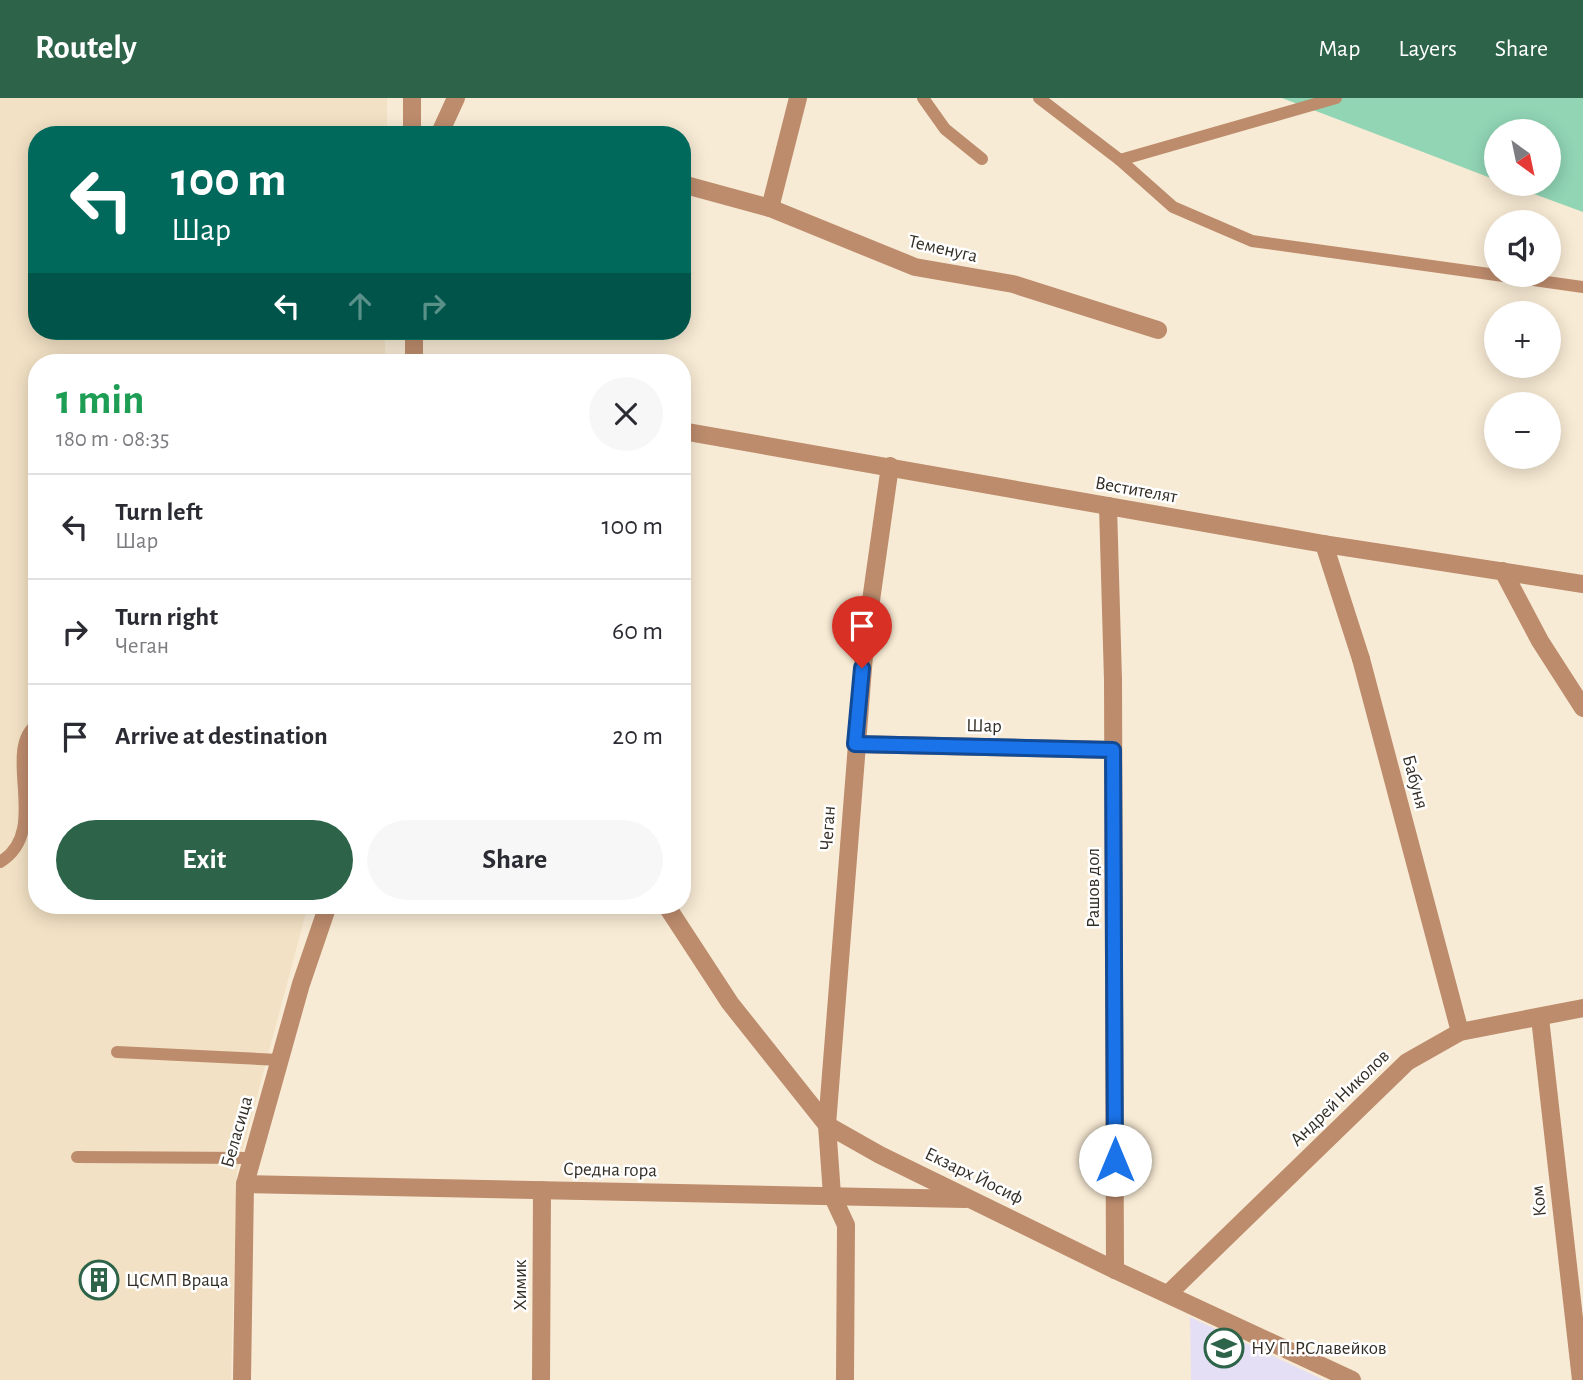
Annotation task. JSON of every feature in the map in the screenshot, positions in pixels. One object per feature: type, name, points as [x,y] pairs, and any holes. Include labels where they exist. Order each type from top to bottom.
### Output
[{"type":"street","points":[[412,98],[412,126]]},
{"type":"street","points":[[443,126],[456,98]]},
{"type":"street","points":[[770,208],[798,98]]},
{"type":"street","name":"Теменуга","points":[[691,186],[770,208],[915,267],[1013,284],[1158,330]]},
{"type":"street","name":"Вестителят","points":[[691,433],[1324,544],[1583,584]]},
{"type":"street","name":"Чеган","points":[[845,1380],[846,1225],[832,1195],[827,1125],[855,744],[865,642],[890,466]]},
{"type":"street","name":"Рашов дол","points":[[1108,506],[1113,750],[1115,1270]]},
{"type":"street","name":"Бабуня","points":[[1324,544],[1361,659],[1460,1032]]},
{"type":"street","points":[[1503,571],[1540,641],[1583,708]]},
{"type":"street","name":"Шар","points":[[855,744],[1113,750]]},
{"type":"street","name":"Беласица","points":[[242,1380],[244,1184],[279,1060],[325,914]]},
{"type":"street","name":"Екзарх Йосиф","points":[[672,914],[730,1003],[827,1125],[880,1155],[975,1199],[1115,1270],[1352,1380]]},
{"type":"street","name":"Андрей Николов","points":[[1168,1294],[1406,1062],[1460,1032],[1583,1008]]},
{"type":"street","name":"Ком","points":[[1540,1018],[1581,1380]]},
{"type":"street","name":"Средна гора","points":[[244,1184],[975,1199]]},
{"type":"street","name":"Химик","points":[[541,1380],[542,1190]]},
{"type":"lane","points":[[922,98],[945,129],[982,159]]},
{"type":"lane","points":[[1039,98],[1120,160],[1173,208],[1252,241],[1583,287]]},
{"type":"lane","points":[[1120,160],[1336,98]]},
{"type":"lane","points":[[0,862],[19,845],[24,830],[24,740],[28,735]]},
{"type":"lane","points":[[117,1052],[279,1060]]},
{"type":"lane","points":[[77,1157],[252,1158]]},
{"type":"shaded area","points":[[0,98],[387,98],[387,126],[28,126],[28,340],[385,340],[385,354],[28,354],[28,914],[306,914],[237,1171],[231,1380],[0,1380]]},
{"type":"shaded area","name":"НУ П.Р.Славейков","points":[[1190,1317],[1324,1380],[1191,1380]]},
{"type":"green space","points":[[1282,98],[1583,98],[1583,212],[1540,196],[1561,196],[1561,119],[1484,119],[1484,175]]},
{"type":"place","name":"ЦСМП Враца","points":[[99,1280]]},
{"type":"place","name":"НУ П.Р.Славейков","points":[[1224,1348]]},
{"type":"route","points":[[862,668],[855,744],[1113,750],[1115,1160]]}]
